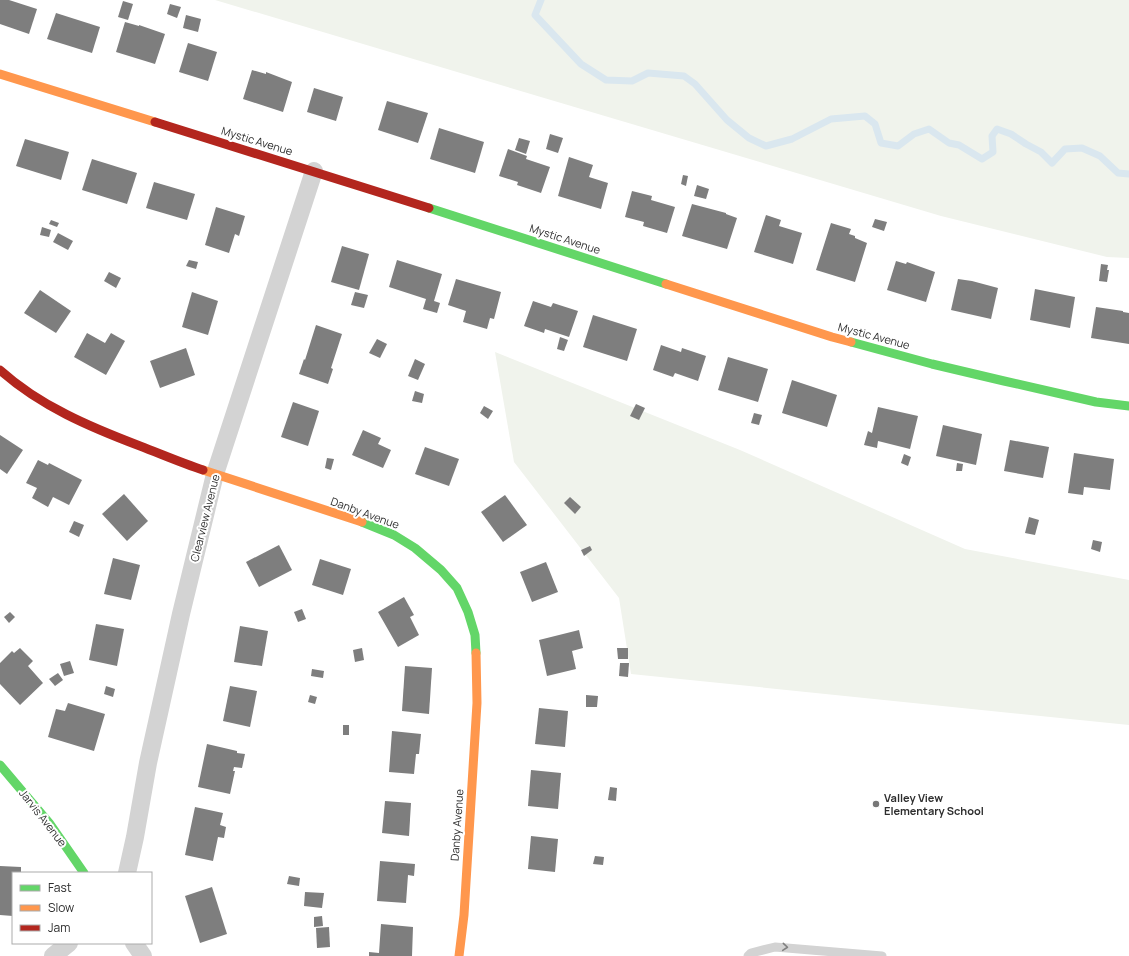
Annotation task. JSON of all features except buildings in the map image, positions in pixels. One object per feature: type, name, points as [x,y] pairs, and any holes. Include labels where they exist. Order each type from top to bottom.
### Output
[{"type":"street","name":"Mystic Avenue","points":[[0,74],[314,171],[832,337],[940,366],[1096,402],[1129,406]]},
{"type":"street","name":"Clearview Avenue","points":[[127,872],[148,763],[181,614],[215,474],[314,171]]},
{"type":"street","name":"Danby Avenue","points":[[0,370],[10,379],[52,407],[98,430],[169,458],[366,524],[394,535],[415,548],[441,570],[457,588],[468,612],[475,634],[477,703],[464,915],[459,956]]},
{"type":"street","name":"Jarvis Avenue","points":[[0,765],[50,824],[83,872]]},
{"type":"street","points":[[53,956],[68,944]]},
{"type":"street","points":[[135,944],[143,956]]},
{"type":"lane","points":[[748,956],[751,953],[775,947],[882,956]]},
{"type":"shaded area","points":[[215,0],[1129,0],[1129,258],[1107,257],[941,216]]},
{"type":"shaded area","points":[[495,352],[740,450],[965,549],[1129,580],[1129,725],[631,674],[619,598],[514,462]]},
{"type":"waterway","points":[[541,0],[535,15],[581,64],[606,80],[632,81],[648,73],[684,76],[695,84],[727,120],[749,138],[766,146],[792,139],[831,119],[865,116],[875,124],[881,143],[898,146],[914,134],[929,129],[949,143],[959,145],[982,159],[993,152],[992,136],[997,129],[1011,134],[1041,152],[1052,163],[1065,149],[1082,148],[1100,156],[1118,173],[1129,174]]},
{"type":"traffic: fast","points":[[429,208],[666,284]]},
{"type":"traffic: fast","points":[[851,342],[932,364],[1004,381],[1096,402],[1129,406]]},
{"type":"traffic: fast","points":[[362,522],[394,535],[415,548],[441,570],[457,588],[468,612],[475,635],[476,653]]},
{"type":"traffic: fast","points":[[0,765],[50,824],[83,872]]},
{"type":"traffic: slow","points":[[0,74],[155,122]]},
{"type":"traffic: slow","points":[[666,284],[851,342]]},
{"type":"traffic: slow","points":[[203,470],[362,522]]},
{"type":"traffic: slow","points":[[459,956],[464,915],[477,703],[476,653]]},
{"type":"traffic: jam","points":[[155,122],[429,208]]},
{"type":"traffic: jam","points":[[0,370],[15,383],[49,405],[84,423],[121,439],[203,470]]},
{"type":"place","name":"Valley View Elementary School","points":[[876,804]]}]
